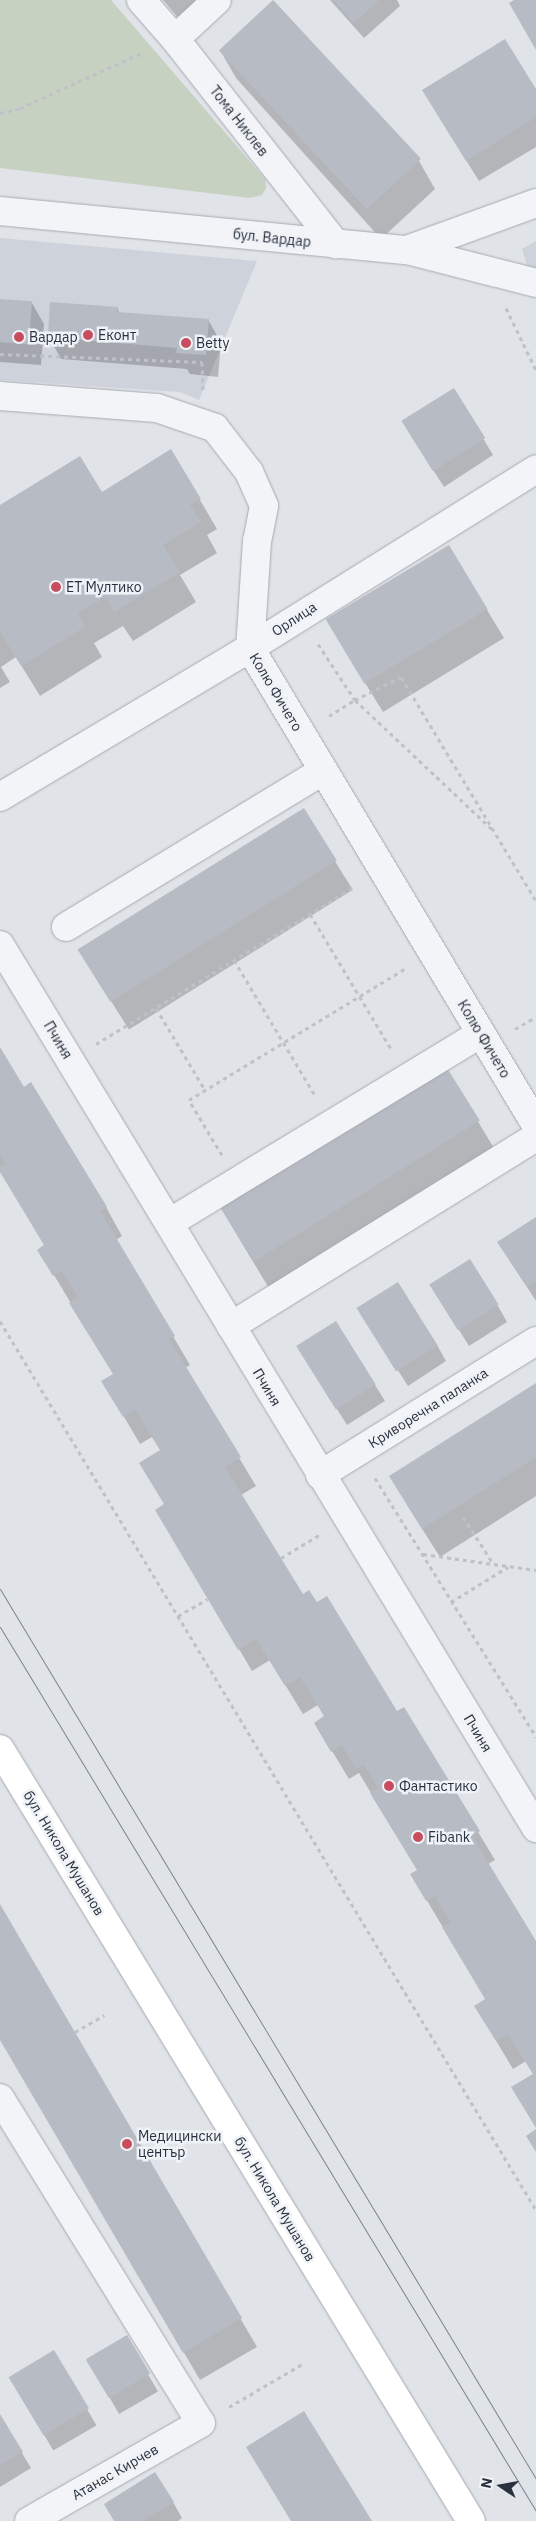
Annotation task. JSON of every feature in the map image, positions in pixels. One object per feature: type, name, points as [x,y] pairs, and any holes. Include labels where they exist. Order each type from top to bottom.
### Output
[{"type":"main road","name":"бул. Никола Мушанов","points":[[0,1749],[471,2521]]},
{"type":"street","name":"Тома Никлев","points":[[141,0],[336,244]]},
{"type":"street","points":[[174,39],[217,0]]},
{"type":"street","name":"бул. Вардар","points":[[0,211],[407,250],[536,204]]},
{"type":"street","points":[[407,250],[536,283]]},
{"type":"street","name":"Колю Фичето","points":[[0,396],[157,408],[215,428],[249,472],[264,506],[257,540],[250,648],[536,1125]]},
{"type":"street","name":"Орлица","points":[[0,797],[250,648],[536,469]]},
{"type":"street","points":[[66,927],[323,771]]},
{"type":"street","name":"Пчиня","points":[[0,946],[536,1828]]},
{"type":"street","points":[[169,1223],[481,1034]]},
{"type":"street","points":[[231,1326],[536,1137]]},
{"type":"street","name":"Криворечна паланка","points":[[320,1475],[536,1341]]},
{"type":"street","points":[[0,2098],[201,2423]]},
{"type":"street","name":"Атанас Кирчев","points":[[29,2521],[201,2423]]},
{"type":"path","points":[[0,113],[20,108],[174,39]]},
{"type":"path","points":[[487,271],[536,370]]},
{"type":"path","points":[[0,354],[202,362]]},
{"type":"path","points":[[300,615],[355,700],[493,830]]},
{"type":"path","points":[[301,733],[355,700],[401,677],[536,901]]},
{"type":"path","points":[[70,1060],[383,870]]},
{"type":"path","points":[[310,914],[408,1078]]},
{"type":"path","points":[[238,1181],[189,1100],[432,952]]},
{"type":"path","points":[[234,960],[332,1124]]},
{"type":"path","points":[[156,1008],[205,1090]]},
{"type":"path","points":[[0,1321],[536,2210]]},
{"type":"path","points":[[358,1451],[536,1737]]},
{"type":"path","points":[[463,1517],[493,1564]]},
{"type":"path","points":[[281,1558],[347,1518]]},
{"type":"path","points":[[422,1554],[536,1570]]},
{"type":"path","points":[[451,1602],[509,1566]]},
{"type":"path","points":[[178,1616],[207,1600]]},
{"type":"path","points":[[75,2032],[105,2015]]},
{"type":"path","points":[[201,2423],[304,2362]]},
{"type":"shaded area","points":[[0,238],[257,261],[199,400],[180,392],[0,380]]},
{"type":"shaded area","points":[[536,241],[536,293],[522,249]]},
{"type":"green space","points":[[0,0],[111,0],[265,179],[266,188],[262,195],[250,198],[0,168]]},
{"type":"building","points":[[273,0],[421,159],[367,209],[219,50]]},
{"type":"building","points":[[333,0],[379,0],[354,23]]},
{"type":"building","points":[[514,0],[536,0],[536,50],[509,3]]},
{"type":"building","points":[[505,39],[536,89],[536,117],[466,161],[422,90]]},
{"type":"building","points":[[0,299],[32,301],[29,344],[0,342]]},
{"type":"building","points":[[50,302],[118,307],[117,312],[209,319],[206,355],[176,353],[177,348],[48,337]]},
{"type":"building","points":[[454,388],[485,438],[433,471],[401,421]]},
{"type":"building","points":[[171,449],[201,499],[190,505],[201,522],[163,545],[180,572],[114,612],[105,597],[78,613],[85,627],[21,666],[0,631],[0,505],[80,456],[102,492]]},
{"type":"building","points":[[449,545],[488,609],[364,683],[326,619]]},
{"type":"building","points":[[304,808],[337,861],[110,1002],[78,949]]},
{"type":"building","points":[[0,1047],[24,1087],[31,1082],[107,1207],[100,1211],[175,1336],[169,1339],[241,1457],[225,1467],[303,1594],[309,1590],[317,1602],[327,1596],[397,1711],[404,1707],[480,1831],[472,1836],[536,1941],[536,2128],[511,2087],[533,2074],[508,2034],[496,2041],[474,2006],[485,1999],[442,1927],[451,1922],[435,1896],[426,1901],[410,1874],[417,1870],[370,1793],[378,1788],[364,1765],[356,1769],[342,1745],[331,1752],[314,1723],[324,1716],[300,1677],[285,1686],[256,1639],[238,1650],[155,1510],[164,1504],[139,1463],[160,1450],[135,1409],[123,1417],[101,1381],[113,1374],[69,1303],[78,1297],[62,1271],[53,1276],[37,1250],[44,1245],[0,1172],[0,1167],[5,1164],[0,1155]]},
{"type":"building","points":[[447,1068],[480,1121],[254,1262],[221,1209]]},
{"type":"building","points":[[536,1217],[536,1281],[527,1287],[497,1242]]},
{"type":"building","points":[[470,1259],[499,1305],[458,1330],[429,1284]]},
{"type":"building","points":[[398,1282],[438,1346],[396,1372],[356,1308]]},
{"type":"building","points":[[336,1321],[376,1385],[336,1410],[296,1346]]},
{"type":"building","points":[[536,1383],[536,1457],[422,1529],[389,1476]]},
{"type":"building","points":[[0,1904],[242,2318],[183,2353],[0,2040]]},
{"type":"building","points":[[536,2129],[536,2152],[526,2136]]},
{"type":"building","points":[[127,2335],[150,2374],[109,2398],[86,2360]]},
{"type":"building","points":[[54,2350],[89,2408],[44,2436],[9,2377]]},
{"type":"building","points":[[304,2411],[372,2521],[291,2521],[246,2447]]},
{"type":"building","points":[[0,2414],[23,2452],[0,2465]]},
{"type":"building","points":[[155,2472],[174,2502],[142,2521],[114,2521],[104,2504]]},
{"type":"tram line","points":[[0,1589],[536,2479]]},
{"type":"tram line","points":[[0,1627],[536,2511]]},
{"type":"place","name":"Еконт","points":[[88,335]]},
{"type":"place","name":"Вардар","points":[[19,337]]},
{"type":"place","name":"Betty","points":[[186,343]]},
{"type":"place","name":"ЕТ Мултико","points":[[56,587]]},
{"type":"place","name":"Фантастико","points":[[389,1786]]},
{"type":"place","name":"Fibank","points":[[418,1837]]},
{"type":"place","name":"Медицински център","points":[[127,2144]]}]
